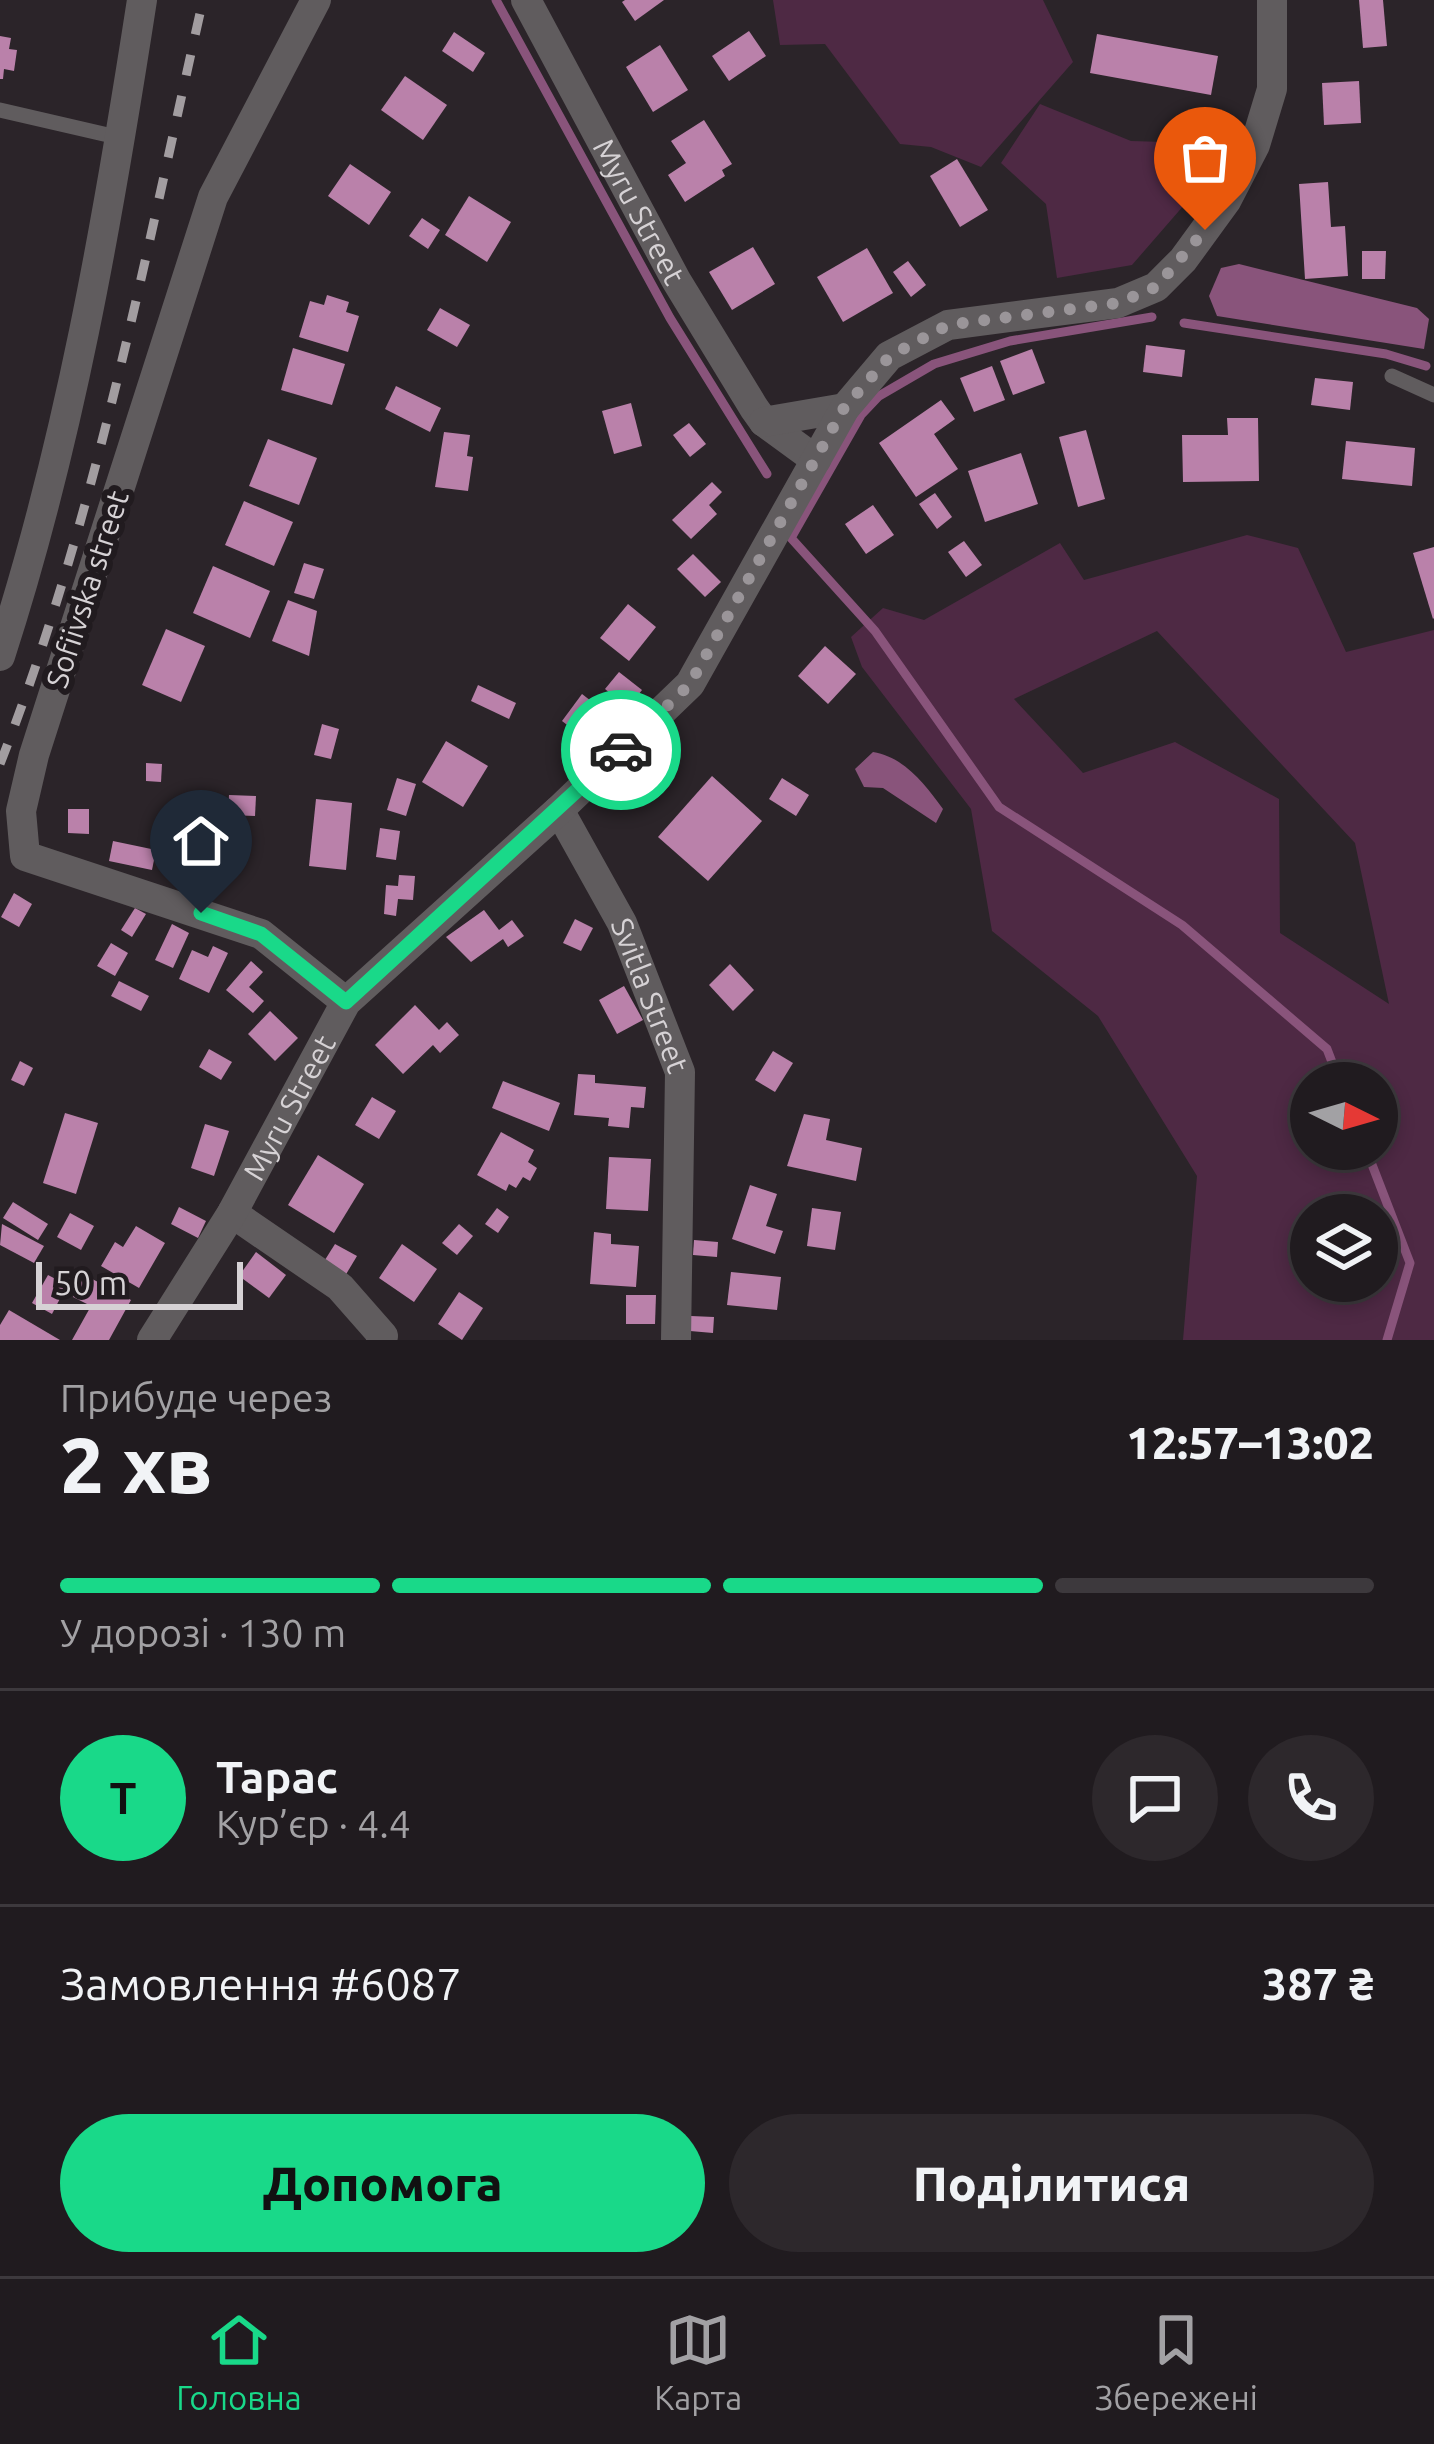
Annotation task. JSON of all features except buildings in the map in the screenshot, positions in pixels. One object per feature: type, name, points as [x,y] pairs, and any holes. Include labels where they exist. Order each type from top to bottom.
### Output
[{"type":"street","name":"Sofiivska street","points":[[0,656],[47,499],[121,138],[142,0]]},
{"type":"street","name":"Sofiivska street","points":[[316,0],[212,197],[34,755],[21,811],[25,856],[261,934],[346,1002]]},
{"type":"street","name":"Myru Street","points":[[526,0],[676,280],[764,422],[816,460]]},
{"type":"street","name":"Myru Street","points":[[152,1340],[232,1213],[346,1002],[690,684],[844,408],[890,356],[948,325],[1102,306],[1156,287],[1184,260],[1226,201],[1255,145],[1272,89],[1271,0]]},
{"type":"street","points":[[764,422],[844,408]]},
{"type":"street","name":"Svitla Street","points":[[559,810],[622,922],[680,1072],[676,1340]]},
{"type":"street","points":[[232,1213],[340,1286],[383,1336],[380,1340]]},
{"type":"lane","points":[[0,110],[121,138]]},
{"type":"lane","points":[[1391,376],[1434,395]]},
{"type":"shaded area","points":[[773,0],[1043,0],[1073,62],[981,167],[931,147],[900,144],[825,44],[780,45]]},
{"type":"shaded area","points":[[1040,104],[1131,141],[1198,143],[1198,189],[1132,265],[1057,278],[1046,204],[1001,163]]},
{"type":"shaded area","points":[[1239,264],[1417,308],[1429,319],[1424,349],[1217,316],[1209,296],[1221,268]]},
{"type":"shaded area","points":[[1247,535],[1298,548],[1346,652],[1434,630],[1434,1340],[1183,1340],[1197,1176],[1098,1016],[992,931],[971,809],[862,667],[851,637],[883,608],[924,620],[1060,543],[1084,580]],"holes":[[[1157,631],[1355,843],[1389,1004],[1280,933],[1279,799],[1175,742],[1083,773],[1014,699]]]},
{"type":"shaded area","points":[[873,752],[904,766],[921,781],[943,809],[936,823],[883,788],[864,787],[855,769]]},
{"type":"waterway","points":[[496,0],[670,318],[767,474]]},
{"type":"waterway","points":[[1152,317],[1010,341],[934,364],[879,396],[861,415],[791,538],[875,631],[999,807],[1182,925],[1327,1049],[1332,1062]]},
{"type":"waterway","points":[[1184,323],[1386,354],[1426,366]]},
{"type":"waterway","points":[[1374,1170],[1410,1263],[1387,1340]]},
{"type":"railway","points":[[0,764],[34,671],[91,482],[203,0]]},
{"type":"way so far","points":[[621,750],[690,684],[844,408],[890,356],[948,325],[1118,303],[1156,287],[1184,260],[1205,230]]},
{"type":"route","points":[[201,913],[261,934],[346,1002],[621,750]]}]
